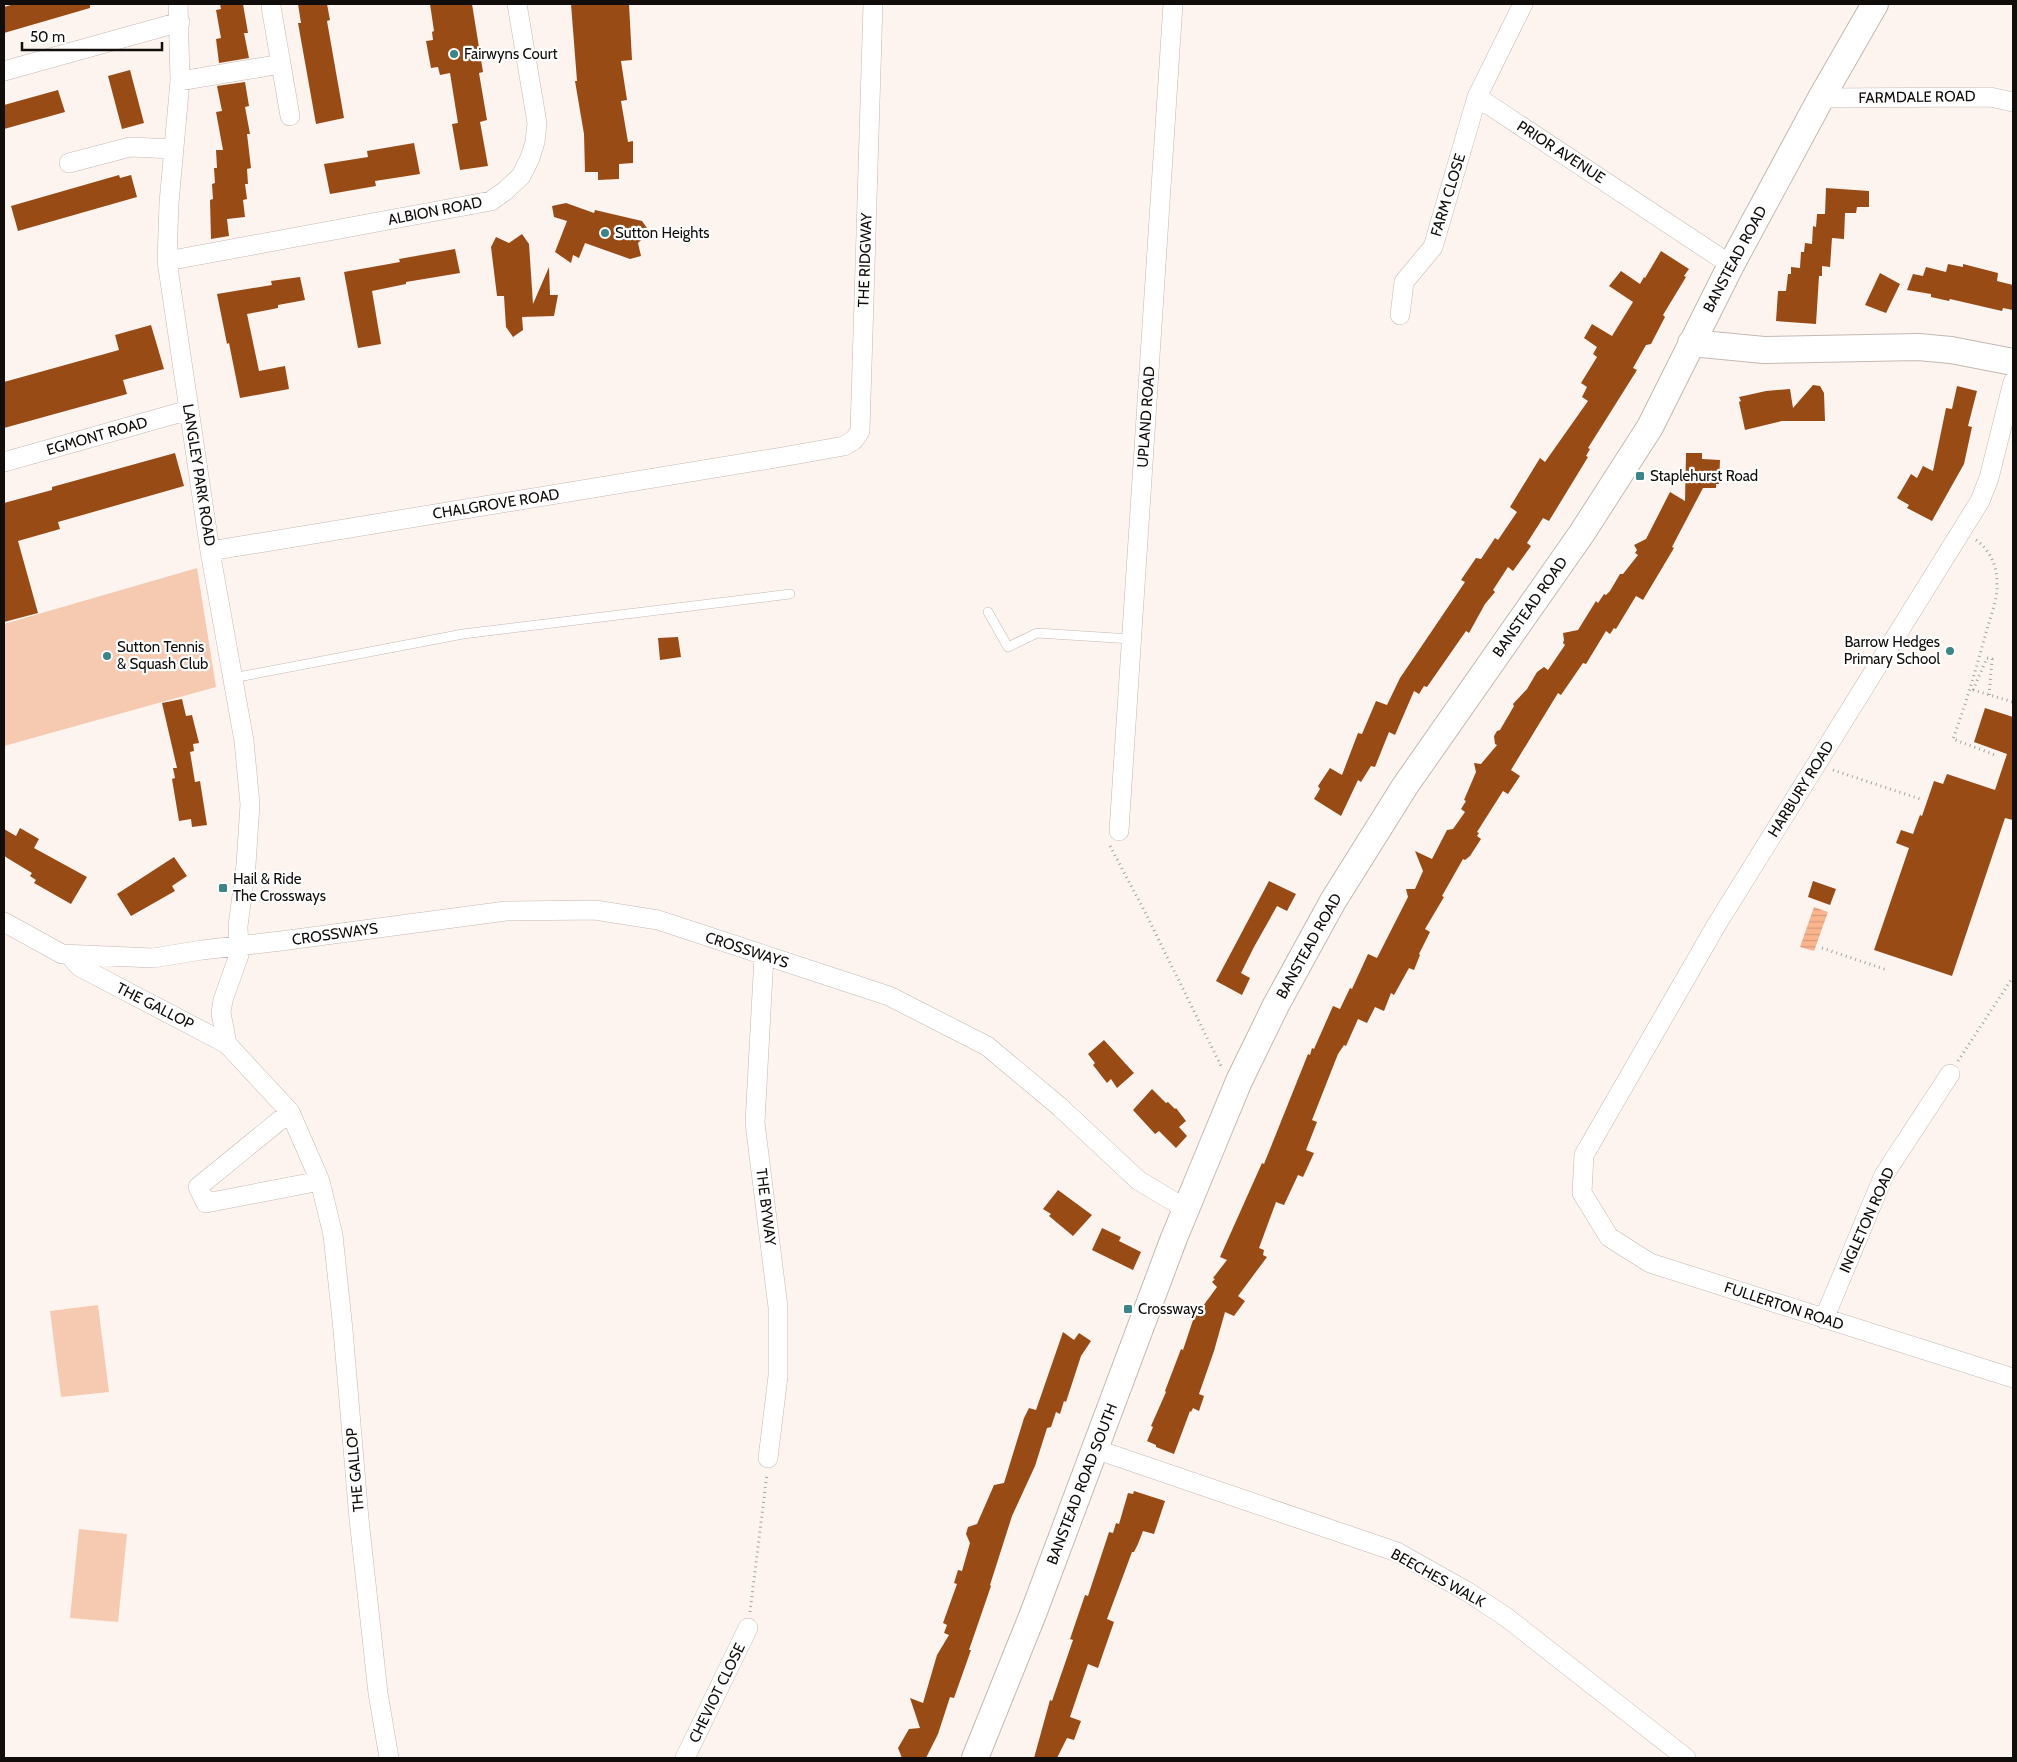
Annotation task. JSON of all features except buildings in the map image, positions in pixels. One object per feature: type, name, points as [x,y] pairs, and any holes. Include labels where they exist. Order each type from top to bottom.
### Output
[{"type":"street","name":"ALBION ROAD","points":[[167,261],[491,201],[505,191],[521,176],[530,158],[535,142],[537,123],[517,4]]},
{"type":"street","name":"THE RIDGWAY","points":[[782,457],[844,446],[854,440],[860,431],[873,4]]},
{"type":"street","name":"UPLAND ROAD","points":[[1119,830],[1172,4]]},
{"type":"street","points":[[1477,97],[1523,4]]},
{"type":"street","name":"BANSTEAD ROAD","points":[[1186,1209],[1239,1081],[1302,956],[1351,872],[1405,786],[1582,533],[1650,427],[1730,265],[1821,98],[1875,4]]},
{"type":"street","points":[[271,7],[290,116]]},
{"type":"street","name":"LANGLEY PARK ROAD","points":[[179,13],[180,81],[169,203],[167,261],[210,551],[244,741],[250,804],[246,865],[238,926],[238,945]]},
{"type":"street","points":[[4,71],[179,13]]},
{"type":"street","points":[[180,81],[281,64]]},
{"type":"street","name":"PRIOR AVENUE","points":[[1477,97],[1730,265]]},
{"type":"street","name":"FARM CLOSE","points":[[1400,315],[1404,282],[1432,247],[1477,97]]},
{"type":"street","name":"FARMDALE ROAD","points":[[1821,98],[1990,97],[2013,102]]},
{"type":"street","points":[[70,163],[130,147],[174,149]]},
{"type":"street","points":[[1691,343],[1764,350],[1918,347],[1951,350],[2013,362]]},
{"type":"street","name":"HARBURY ROAD","points":[[1582,1193],[1584,1155],[1717,924],[1980,501],[1989,478],[2013,382]]},
{"type":"street","name":"EGMONT ROAD","points":[[4,462],[189,410]]},
{"type":"street","name":"CHALGROVE ROAD","points":[[210,551],[782,457]]},
{"type":"street","name":"CROSSWAYS","points":[[70,956],[162,958],[238,945],[506,911],[595,910],[658,920],[889,996],[986,1046],[1060,1107],[1138,1180],[1186,1209]]},
{"type":"street","name":"THE GALLOP","points":[[4,922],[54,951],[70,956],[80,967],[227,1044],[290,1112],[320,1181],[333,1235],[344,1330],[359,1518],[376,1674],[389,1758]]},
{"type":"street","points":[[227,1044],[223,1030],[222,1006],[225,993],[238,962],[238,945]]},
{"type":"street","name":"THE BYWAY","points":[[764,956],[755,1123],[778,1307],[778,1376],[768,1458]]},
{"type":"street","name":"INGLETON ROAD","points":[[1824,1319],[1884,1175],[1950,1074]]},
{"type":"street","points":[[290,1112],[198,1187],[206,1203],[320,1181]]},
{"type":"street","name":"FULLERTON ROAD","points":[[1582,1193],[1609,1237],[1650,1263],[2013,1378]]},
{"type":"street","name":"BANSTEAD ROAD SOUTH","points":[[975,1758],[1011,1673],[1186,1209]]},
{"type":"street","name":"BEECHES WALK","points":[[1095,1449],[1397,1552],[1468,1592],[1506,1617],[1686,1758]]},
{"type":"street","name":"CHEVIOT CLOSE","points":[[685,1758],[748,1628]]},
{"type":"lane","points":[[233,678],[463,634],[790,594]]},
{"type":"lane","points":[[988,612],[1008,648],[1037,634],[1132,639]]},
{"type":"path","points":[[1960,531],[1986,548],[1993,559],[1997,584],[1995,603],[1972,691]]},
{"type":"path","points":[[1989,696],[1992,659],[1987,658],[1953,739],[1995,755]]},
{"type":"path","points":[[1972,691],[2013,702]]},
{"type":"path","points":[[1816,764],[1923,800]]},
{"type":"path","points":[[1119,830],[1110,845],[1146,912],[1221,1067],[1239,1081]]},
{"type":"path","points":[[1822,948],[1887,970]]},
{"type":"path","points":[[1950,1074],[2013,977]]},
{"type":"path","points":[[748,1628],[768,1458]]},
{"type":"shaded area","name":"Sutton Tennis & Squash Club","points":[[197,568],[216,687],[4,746],[4,624]]},
{"type":"shaded area","points":[[1814,907],[1828,912],[1814,951],[1800,947]]},
{"type":"shaded area","points":[[98,1305],[109,1392],[61,1397],[50,1311]]},
{"type":"shaded area","points":[[79,1529],[127,1534],[118,1622],[70,1618]]},
{"type":"place","name":"Fairwyns Court","points":[[454,54]]},
{"type":"place","name":"Sutton Heights","points":[[605,233]]},
{"type":"place","name":"Staplehurst Road","points":[[1640,476]]},
{"type":"place","name":"Barrow Hedges Primary School","points":[[1950,651]]},
{"type":"place","name":"Sutton Tennis & Squash Club","points":[[107,656]]},
{"type":"place","name":"Hail & Ride The Crossways","points":[[223,888]]},
{"type":"place","name":"Crossways","points":[[1128,1309]]}]
